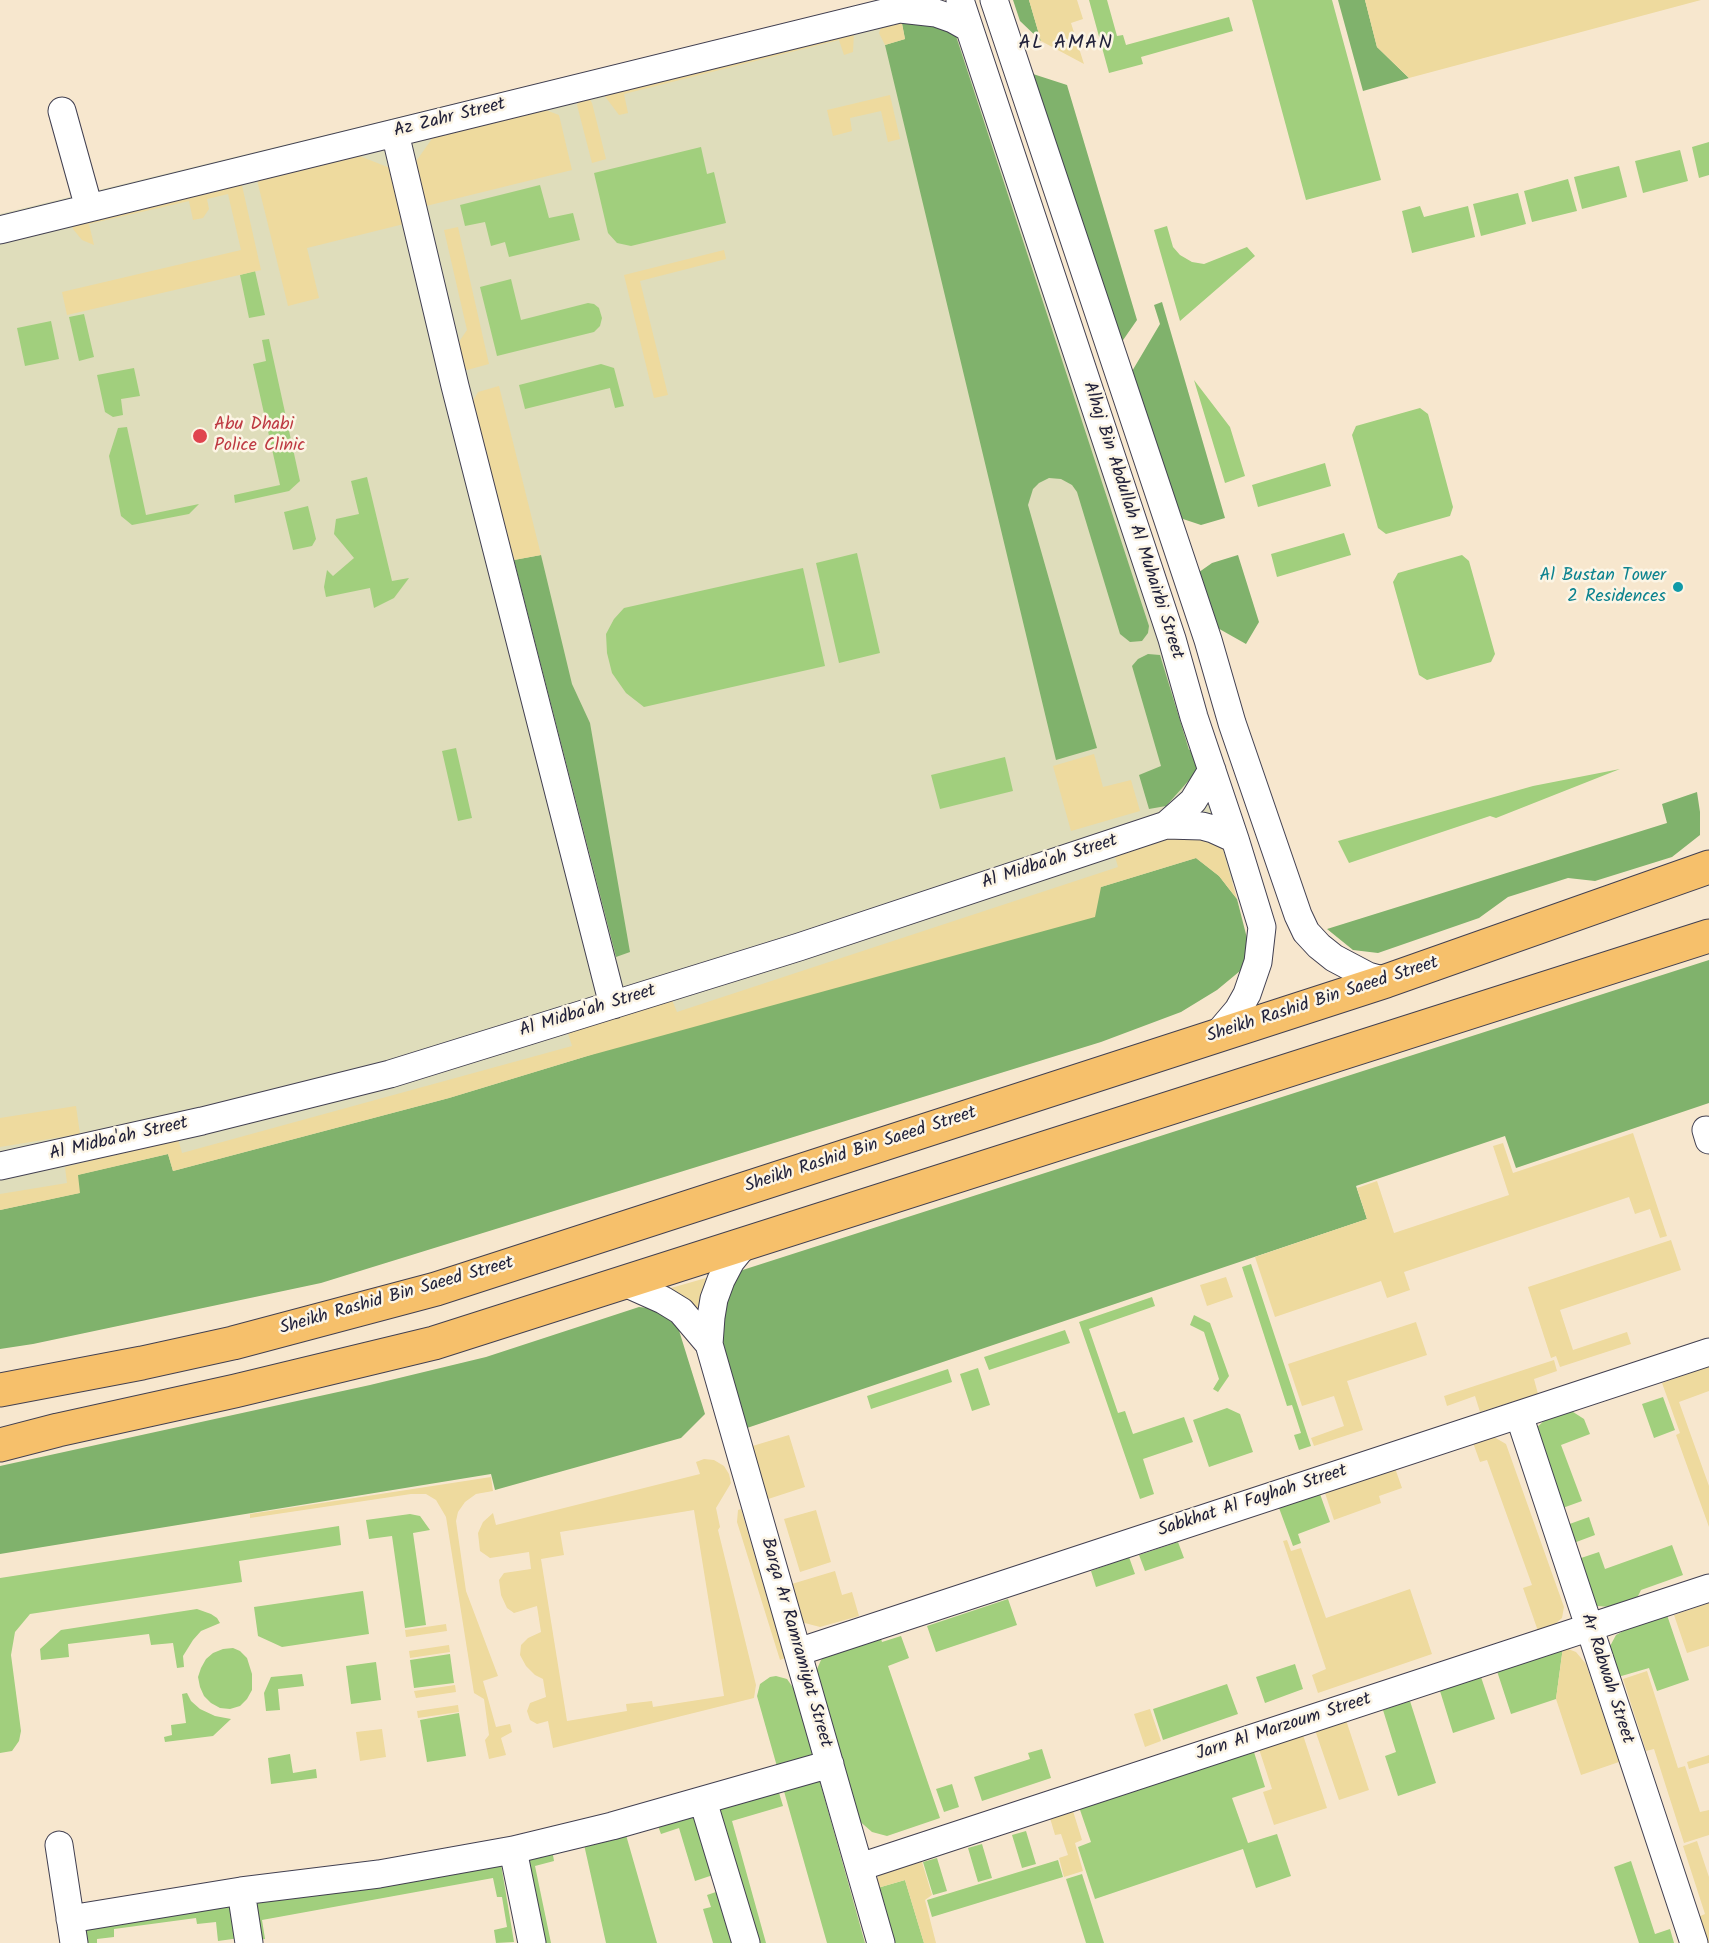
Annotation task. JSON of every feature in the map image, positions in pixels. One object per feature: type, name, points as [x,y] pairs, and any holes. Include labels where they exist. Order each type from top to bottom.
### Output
[{"type":"main road","name":"Sheikh Rashid Bin Saeed Street","points":[[0,1390],[233,1343],[436,1289],[1386,981],[1709,867]]},
{"type":"main road","points":[[0,1445],[434,1343],[1709,936]]},
{"type":"street","name":"Alhaj Bin Abdullah Al Muhairbi Street","points":[[960,0],[1172,639],[1194,717],[1262,927],[1258,962],[1247,994],[1228,1024],[1216,1036]]},
{"type":"street","name":"Alhaj Bin Abdullah Al Muhairbi Street","points":[[994,0],[1204,630],[1232,723],[1298,915],[1306,932],[1334,958],[1368,976],[1386,981]]},
{"type":"street","name":"Az Zahr Street","points":[[0,230],[905,4],[953,19],[969,28]]},
{"type":"street","points":[[62,111],[89,208]]},
{"type":"street","points":[[395,133],[455,386],[613,1005]]},
{"type":"street","name":"Al Midba'ah Street","points":[[1166,825],[1193,801],[1212,770]]},
{"type":"street","name":"Al Midba'ah Street","points":[[0,1166],[202,1121],[390,1074],[799,947],[1166,825],[1202,826],[1235,839]]},
{"type":"street","points":[[1262,927],[1276,933],[1284,932],[1295,923],[1298,915]]},
{"type":"street","name":"Barqa Ar Ramramiyat Street","points":[[744,1245],[731,1261],[714,1299],[709,1344],[881,1943]]},
{"type":"street","name":"Barqa Ar Ramramiyat Street","points":[[625,1283],[645,1290],[681,1311],[709,1344]]},
{"type":"street","name":"Sabkhat Al Fayhah Street","points":[[798,1652],[1709,1352]]},
{"type":"street","name":"Ar Rabwah Street","points":[[1519,1414],[1694,1943]]},
{"type":"street","name":"Jarn Al Marzoum Street","points":[[860,1867],[1709,1588]]},
{"type":"street","points":[[59,1845],[72,1931],[241,1891],[379,1874],[513,1850],[703,1801],[830,1764]]},
{"type":"street","points":[[703,1801],[746,1943]]},
{"type":"street","points":[[513,1850],[532,1943]]},
{"type":"street","points":[[241,1891],[249,1943]]},
{"type":"shaded area","points":[[890,0],[944,0],[1035,265],[1237,881],[0,1256],[0,214],[856,6]]},
{"type":"green space","points":[[1013,0],[1029,0],[1041,41],[1020,21]]},
{"type":"green space","points":[[1089,0],[1107,0],[1117,36],[1123,35],[1126,45],[1229,17],[1233,31],[1141,57],[1143,64],[1109,73]]},
{"type":"green space","points":[[1252,0],[1332,0],[1381,180],[1306,200]]},
{"type":"green space","points":[[1338,0],[1365,0],[1377,47],[1409,78],[1363,91]]},
{"type":"green space","points":[[901,18],[943,22],[956,36],[1149,626],[1148,633],[1142,641],[1130,642],[1120,634],[1077,492],[1072,485],[1061,479],[1049,478],[1039,483],[1033,489],[1028,505],[1097,748],[1056,760],[885,45],[905,39]]},
{"type":"green space","points":[[1033,74],[1067,85],[1137,320],[1121,343]]},
{"type":"green space","points":[[1709,142],[1709,175],[1699,178],[1692,147]]},
{"type":"green space","points":[[701,147],[707,174],[714,172],[726,223],[631,246],[617,243],[608,233],[594,173]]},
{"type":"green space","points":[[1680,150],[1688,181],[1643,193],[1635,161]]},
{"type":"green space","points":[[1619,166],[1627,197],[1582,209],[1574,177]]},
{"type":"green space","points":[[1568,179],[1577,211],[1532,222],[1524,191]]},
{"type":"green space","points":[[540,185],[549,218],[573,213],[580,240],[509,257],[505,242],[491,246],[485,222],[465,226],[460,205]]},
{"type":"green space","points":[[1518,193],[1526,224],[1481,236],[1473,204]]},
{"type":"green space","points":[[1420,206],[1424,217],[1468,206],[1475,237],[1412,253],[1402,211]]},
{"type":"green space","points":[[1167,226],[1173,247],[1180,255],[1192,262],[1204,264],[1247,247],[1255,256],[1180,321],[1154,230]]},
{"type":"green space","points":[[255,271],[265,315],[249,318],[240,275]]},
{"type":"green space","points":[[511,279],[521,320],[588,303],[599,308],[602,318],[600,326],[594,332],[497,356],[480,287]]},
{"type":"green space","points":[[1162,302],[1225,518],[1201,525],[1171,515],[1128,378],[1160,324],[1154,305]]},
{"type":"green space","points":[[84,314],[94,357],[79,361],[69,317]]},
{"type":"green space","points":[[51,321],[59,359],[25,366],[17,328]]},
{"type":"green space","points":[[269,339],[300,481],[289,491],[235,503],[234,495],[280,485],[253,364],[266,361],[262,340]]},
{"type":"green space","points":[[601,364],[614,368],[624,406],[615,408],[610,388],[525,409],[519,385]]},
{"type":"green space","points":[[134,368],[140,396],[121,399],[123,415],[113,417],[105,412],[97,375]]},
{"type":"green space","points":[[1194,380],[1230,427],[1245,476],[1225,483]]},
{"type":"green space","points":[[1420,408],[1428,414],[1453,507],[1450,516],[1386,534],[1378,528],[1352,435],[1356,426]]},
{"type":"green space","points":[[127,427],[146,515],[199,504],[189,514],[132,525],[121,516],[109,456],[118,428]]},
{"type":"green space","points":[[1325,463],[1331,486],[1258,507],[1252,485]]},
{"type":"green space","points":[[367,477],[392,581],[409,578],[394,598],[374,608],[370,588],[326,597],[324,587],[327,570],[333,576],[354,558],[334,534],[336,519],[359,514],[351,481]]},
{"type":"green space","points":[[308,506],[316,539],[312,546],[293,550],[284,512]]},
{"type":"green space","points":[[1344,533],[1351,555],[1277,577],[1271,554]]},
{"type":"green space","points":[[857,553],[880,653],[839,663],[816,563]]},
{"type":"green space","points":[[541,555],[572,684],[590,723],[630,952],[616,957],[514,560]]},
{"type":"green space","points":[[1238,555],[1259,622],[1246,644],[1207,622],[1192,577],[1212,563]]},
{"type":"green space","points":[[1462,555],[1469,561],[1495,654],[1491,662],[1427,680],[1419,675],[1393,582],[1398,573]]},
{"type":"green space","points":[[803,568],[825,666],[644,707],[626,693],[612,673],[607,653],[606,634],[614,619],[624,608]]},
{"type":"green space","points":[[1148,654],[1160,655],[1189,750],[1193,749],[1199,769],[1166,806],[1149,809],[1139,775],[1161,766],[1132,666],[1138,659]]},
{"type":"green space","points":[[456,748],[472,818],[458,821],[442,751]]},
{"type":"green space","points":[[1005,757],[1013,791],[940,809],[931,775]]},
{"type":"green space","points":[[1620,769],[1496,818],[1490,816],[1349,863],[1338,841],[1533,786]]},
{"type":"green space","points":[[1697,792],[1700,835],[1672,857],[1595,881],[1568,878],[1508,897],[1479,918],[1378,953],[1353,950],[1327,929],[1667,823],[1662,804]]},
{"type":"green space","points":[[1196,858],[1219,876],[1237,899],[1250,950],[1240,971],[1217,990],[1181,1012],[1101,1042],[321,1283],[0,1349],[0,1210],[79,1193],[77,1175],[168,1154],[173,1171],[449,1098],[584,1057]]},
{"type":"green space","points":[[1709,960],[1709,1103],[1516,1168],[1505,1136],[1356,1186],[1367,1219],[744,1429],[721,1333],[727,1275]]},
{"type":"green space","points":[[1251,1264],[1311,1446],[1299,1450],[1294,1435],[1301,1433],[1292,1405],[1287,1406],[1242,1267]]},
{"type":"green space","points":[[1152,1297],[1155,1306],[1089,1329],[1118,1413],[1125,1411],[1133,1434],[1184,1417],[1193,1442],[1143,1459],[1154,1494],[1140,1499],[1079,1322]]},
{"type":"green space","points":[[639,1307],[658,1309],[677,1324],[705,1414],[681,1438],[495,1490],[491,1474],[0,1554],[0,1466],[370,1385],[486,1357]]},
{"type":"green space","points":[[1194,1315],[1210,1323],[1229,1376],[1218,1392],[1213,1389],[1219,1379],[1204,1332],[1190,1325]]},
{"type":"green space","points":[[1065,1330],[1070,1343],[989,1370],[984,1357]]},
{"type":"green space","points":[[978,1368],[990,1405],[972,1411],[960,1374]]},
{"type":"green space","points":[[948,1369],[952,1382],[871,1409],[867,1396]]},
{"type":"green space","points":[[1663,1397],[1675,1430],[1654,1438],[1642,1404]]},
{"type":"green space","points":[[1227,1408],[1240,1414],[1253,1452],[1209,1467],[1193,1420]]},
{"type":"green space","points":[[1570,1410],[1584,1419],[1590,1434],[1561,1445],[1582,1501],[1557,1510],[1535,1429],[1545,1420]]},
{"type":"green space","points":[[1320,1494],[1330,1522],[1298,1534],[1301,1543],[1293,1546],[1279,1508]]},
{"type":"green space","points":[[410,1514],[420,1516],[430,1530],[413,1533],[426,1625],[405,1628],[392,1536],[369,1539],[366,1520]]},
{"type":"green space","points":[[1589,1517],[1595,1535],[1571,1544],[1564,1526]]},
{"type":"green space","points":[[339,1526],[341,1545],[239,1561],[242,1582],[30,1614],[15,1632],[11,1655],[21,1731],[19,1741],[12,1751],[0,1753],[0,1578]]},
{"type":"green space","points":[[1178,1542],[1184,1558],[1145,1571],[1139,1555]]},
{"type":"green space","points":[[1672,1545],[1683,1575],[1641,1590],[1637,1598],[1610,1607],[1597,1606],[1587,1595],[1575,1560],[1599,1552],[1605,1569]]},
{"type":"green space","points":[[1129,1557],[1135,1574],[1096,1587],[1091,1571]]},
{"type":"green space","points":[[363,1591],[369,1634],[282,1647],[258,1636],[254,1607]]},
{"type":"green space","points":[[1008,1599],[1017,1625],[936,1652],[927,1626]]},
{"type":"green space","points":[[197,1609],[211,1614],[220,1623],[201,1631],[193,1640],[183,1656],[184,1667],[177,1668],[173,1643],[151,1645],[149,1634],[68,1644],[69,1657],[41,1660],[40,1649],[61,1630]]},
{"type":"green space","points":[[1667,1615],[1689,1680],[1657,1691],[1649,1668],[1618,1677],[1609,1648],[1616,1635]]},
{"type":"green space","points":[[879,1632],[882,1642],[901,1636],[909,1658],[888,1666],[940,1818],[887,1836],[872,1832],[856,1818],[814,1676],[821,1660],[832,1648]]},
{"type":"green space","points":[[1563,1647],[1556,1699],[1511,1714],[1497,1671]]},
{"type":"green space","points":[[233,1648],[247,1658],[252,1674],[252,1690],[240,1706],[230,1709],[220,1708],[204,1696],[198,1677],[206,1659],[213,1653]]},
{"type":"green space","points":[[450,1654],[454,1683],[414,1688],[410,1660]]},
{"type":"green space","points":[[376,1662],[381,1700],[351,1704],[346,1666]]},
{"type":"green space","points":[[1295,1664],[1303,1689],[1265,1703],[1256,1677]]},
{"type":"green space","points":[[302,1674],[304,1686],[278,1689],[280,1710],[266,1711],[264,1693],[271,1677]]},
{"type":"green space","points":[[776,1676],[787,1679],[794,1689],[865,1943],[827,1943],[757,1696],[760,1684]]},
{"type":"green space","points":[[1481,1677],[1495,1719],[1453,1733],[1440,1691]]},
{"type":"green space","points":[[1227,1684],[1238,1714],[1163,1740],[1153,1709]]},
{"type":"green space","points":[[187,1693],[191,1701],[200,1709],[215,1716],[231,1719],[213,1736],[165,1742],[164,1737],[172,1735],[171,1725],[186,1723],[182,1694]]},
{"type":"green space","points":[[1410,1701],[1436,1783],[1398,1796],[1385,1756],[1396,1752],[1383,1710]]},
{"type":"green space","points":[[459,1713],[466,1756],[427,1762],[420,1720]]},
{"type":"green space","points":[[1042,1749],[1051,1778],[982,1801],[974,1777],[1030,1759],[1028,1753]]},
{"type":"green space","points":[[1253,1749],[1265,1787],[1232,1798],[1248,1843],[1277,1834],[1291,1876],[1256,1888],[1243,1849],[1095,1899],[1078,1847],[1091,1842],[1079,1807]]},
{"type":"green space","points":[[290,1754],[293,1773],[316,1769],[317,1778],[271,1784],[268,1758]]},
{"type":"green space","points":[[952,1784],[959,1807],[944,1812],[936,1789]]},
{"type":"green space","points":[[777,1786],[783,1806],[732,1821],[766,1943],[756,1943],[717,1802]]},
{"type":"green space","points":[[695,1805],[716,1874],[695,1881],[679,1828],[661,1834],[658,1826]]},
{"type":"green space","points":[[624,1828],[657,1943],[606,1943],[583,1840]]},
{"type":"green space","points":[[1026,1831],[1036,1864],[1022,1868],[1012,1835]]},
{"type":"green space","points":[[982,1844],[992,1878],[978,1882],[968,1848]]},
{"type":"green space","points":[[552,1849],[554,1861],[535,1866],[551,1943],[539,1943],[522,1855]]},
{"type":"green space","points":[[499,1852],[514,1942],[496,1943],[494,1930],[507,1927],[502,1897],[497,1897],[493,1878],[262,1920],[265,1939],[254,1941],[246,1898]]},
{"type":"green space","points":[[937,1858],[947,1891],[933,1895],[923,1862]]},
{"type":"green space","points":[[1058,1860],[1063,1877],[932,1917],[927,1900]]},
{"type":"green space","points":[[1631,1861],[1655,1934],[1670,1929],[1674,1943],[1639,1943],[1614,1867]]},
{"type":"green space","points":[[1082,1874],[1104,1943],[1086,1943],[1066,1879]]},
{"type":"green space","points":[[905,1880],[924,1943],[890,1943],[874,1889]]},
{"type":"green space","points":[[719,1891],[734,1943],[713,1943],[703,1909],[711,1907],[707,1895]]},
{"type":"green space","points":[[235,1902],[240,1938],[218,1941],[216,1922],[197,1924],[196,1918],[114,1929],[114,1937],[97,1939],[97,1943],[83,1943],[81,1923]]},
{"type":"sand","points":[[1029,0],[1077,0],[1083,19],[1071,23],[1084,64],[1041,41]]},
{"type":"sand","points":[[1365,0],[1701,0],[1409,78],[1377,47]]},
{"type":"sand","points":[[901,19],[905,39],[885,45],[879,33],[883,21]]},
{"type":"sand","points":[[854,32],[853,52],[844,55],[839,40],[624,94],[628,113],[619,115],[604,95]]},
{"type":"sand","points":[[890,95],[900,139],[888,142],[881,111],[850,118],[852,131],[833,136],[827,110]]},
{"type":"sand","points":[[589,98],[606,159],[592,163],[577,105],[579,100]]},
{"type":"sand","points":[[543,109],[559,115],[572,170],[422,207],[412,167],[436,133]]},
{"type":"sand","points":[[357,155],[390,168],[404,224],[307,248],[319,298],[288,306],[257,180]]},
{"type":"sand","points":[[241,181],[261,270],[67,315],[62,292],[241,250],[228,194],[207,199],[209,209],[203,218],[193,220],[189,201],[89,224],[94,245],[82,240],[73,229],[71,221]]},
{"type":"sand","points":[[458,227],[489,364],[467,370],[458,362],[454,349],[467,330],[444,230]]},
{"type":"sand","points":[[724,250],[726,259],[640,281],[668,395],[654,398],[624,275]]},
{"type":"sand","points":[[499,386],[541,555],[514,560],[472,402],[478,392]]},
{"type":"sand","points":[[1094,754],[1103,787],[1131,780],[1140,811],[1071,831],[1053,766]]},
{"type":"sand","points":[[1186,830],[1221,843],[1237,899],[1219,876],[1196,858],[1101,887],[1095,917],[584,1057],[449,1098],[173,1171],[168,1154],[78,1175],[80,1193],[0,1210],[0,1194],[67,1183],[65,1167],[178,1139],[182,1153],[572,1046],[567,1030],[670,995],[677,1012],[1118,867],[1114,853]]},
{"type":"sand","points":[[76,1106],[80,1134],[0,1147],[0,1118]]},
{"type":"sand","points":[[1633,1133],[1667,1236],[1660,1238],[1650,1209],[1635,1214],[1629,1197],[1404,1272],[1410,1290],[1387,1298],[1381,1281],[1275,1317],[1255,1257],[1367,1219],[1357,1188],[1377,1181],[1394,1233],[1509,1195],[1493,1146],[1503,1143],[1513,1173]]},
{"type":"sand","points":[[1671,1240],[1681,1270],[1560,1310],[1573,1350],[1627,1332],[1631,1344],[1560,1367],[1556,1356],[1551,1358],[1528,1287]]},
{"type":"sand","points":[[1226,1277],[1233,1297],[1207,1306],[1200,1285]]},
{"type":"sand","points":[[706,1278],[701,1332],[671,1288]]},
{"type":"sand","points":[[1416,1322],[1427,1355],[1347,1381],[1363,1430],[1314,1446],[1311,1438],[1344,1426],[1334,1396],[1302,1406],[1288,1364]]},
{"type":"sand","points":[[1554,1360],[1557,1371],[1534,1379],[1538,1394],[1480,1412],[1475,1396],[1447,1406],[1444,1396]]},
{"type":"sand","points":[[1709,1366],[1709,1391],[1679,1402],[1709,1486],[1709,1527],[1676,1435],[1680,1433],[1662,1383]]},
{"type":"sand","points":[[789,1435],[805,1487],[762,1501],[746,1448]]},
{"type":"sand","points":[[1483,1436],[1494,1437],[1506,1444],[1564,1607],[1562,1618],[1555,1624],[1538,1631],[1523,1588],[1532,1585],[1487,1460],[1480,1462],[1472,1440]]},
{"type":"sand","points":[[704,1459],[714,1460],[724,1466],[729,1474],[731,1483],[716,1508],[720,1527],[718,1530],[756,1685],[754,1698],[553,1748],[548,1721],[537,1724],[530,1720],[527,1711],[530,1703],[546,1697],[543,1679],[526,1666],[520,1655],[521,1645],[528,1638],[541,1632],[537,1606],[514,1613],[507,1608],[501,1595],[499,1580],[504,1573],[531,1569],[529,1552],[490,1558],[480,1551],[478,1533],[483,1522],[493,1513],[496,1525],[700,1474],[696,1462]],"holes":[[[694,1510],[724,1696],[653,1707],[652,1701],[626,1704],[627,1711],[567,1721],[541,1559],[564,1555],[560,1532]]]},
{"type":"sand","points":[[1395,1468],[1402,1488],[1379,1496],[1381,1503],[1334,1520],[1325,1493]]},
{"type":"sand","points":[[491,1477],[493,1491],[476,1494],[465,1502],[458,1512],[456,1521],[466,1591],[498,1676],[483,1681],[496,1727],[510,1724],[512,1732],[501,1738],[506,1755],[489,1759],[485,1740],[489,1735],[484,1699],[474,1693],[446,1517],[436,1500],[426,1494],[411,1494],[250,1518],[250,1514]]},
{"type":"sand","points":[[741,1509],[785,1658],[780,1660],[737,1522],[738,1510]]},
{"type":"sand","points":[[816,1510],[831,1562],[800,1572],[784,1519]]},
{"type":"sand","points":[[1287,1540],[1291,1551],[1301,1548],[1326,1618],[1410,1589],[1432,1654],[1318,1693],[1312,1675],[1326,1669],[1283,1541]]},
{"type":"sand","points":[[835,1571],[842,1595],[852,1592],[859,1616],[820,1627],[801,1622],[785,1586]]},
{"type":"sand","points":[[1709,1603],[1709,1646],[1687,1653],[1674,1615]]},
{"type":"sand","points":[[446,1624],[447,1631],[406,1637],[405,1630]]},
{"type":"sand","points":[[449,1645],[450,1652],[410,1658],[409,1651]]},
{"type":"sand","points":[[1563,1647],[1576,1652],[1586,1664],[1619,1762],[1581,1775],[1556,1699]]},
{"type":"sand","points":[[1647,1671],[1678,1768],[1685,1766],[1700,1812],[1709,1810],[1709,1835],[1684,1843],[1654,1749],[1646,1751],[1623,1679]]},
{"type":"sand","points":[[455,1685],[456,1692],[416,1698],[414,1691]]},
{"type":"sand","points":[[458,1705],[459,1712],[418,1718],[417,1711]]},
{"type":"sand","points":[[1150,1709],[1161,1741],[1145,1747],[1134,1714]]},
{"type":"sand","points":[[1346,1720],[1369,1790],[1339,1800],[1315,1730]]},
{"type":"sand","points":[[382,1729],[386,1757],[360,1761],[356,1732]]},
{"type":"sand","points":[[1303,1735],[1327,1808],[1274,1825],[1263,1792],[1272,1789],[1259,1749]]},
{"type":"sand","points":[[1709,1755],[1709,1763],[1689,1769],[1687,1762]]},
{"type":"sand","points":[[1073,1811],[1082,1840],[1075,1843],[1083,1871],[1064,1877],[1059,1858],[1068,1855],[1061,1834],[1055,1835],[1050,1818]]},
{"type":"sand","points":[[1697,1841],[1709,1877],[1709,1943],[1698,1943],[1691,1920],[1705,1914],[1683,1846]]},
{"type":"sand","points":[[922,1852],[936,1857],[922,1862],[932,1895],[925,1900],[936,1943],[924,1943],[905,1880],[874,1889],[879,1873]]},
{"type":"place","name":"Abu Dhabi Police Clinic","points":[[200,436]]},
{"type":"place","name":"Al Bustan Tower 2 Residences","points":[[1678,587]]},
{"type":"district","name":"AL AMAN","points":[[1066,45]]}]
